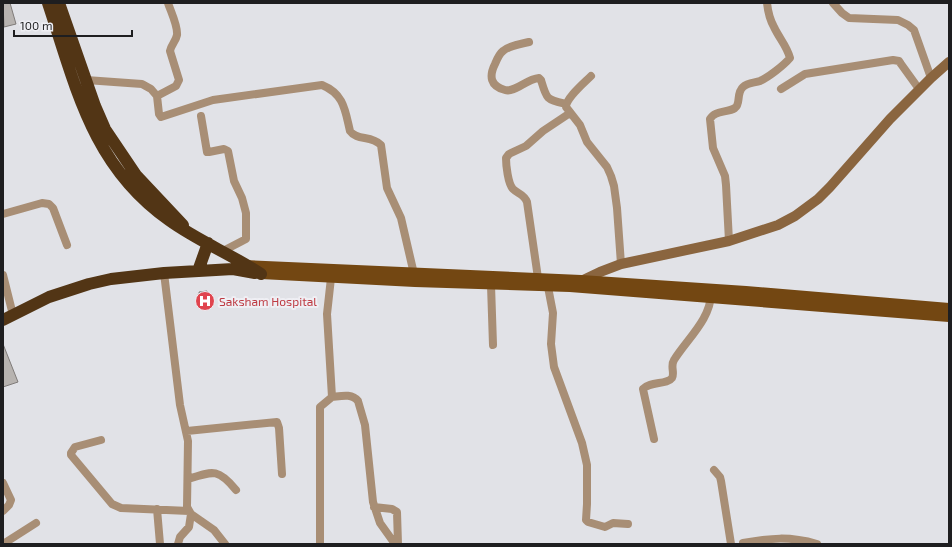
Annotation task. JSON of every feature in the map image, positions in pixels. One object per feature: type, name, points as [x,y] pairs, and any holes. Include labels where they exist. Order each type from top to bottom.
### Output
[{"type":"highway","points":[[48,3],[81,105],[108,157],[128,183],[150,206],[170,220],[261,274]]},
{"type":"highway","points":[[59,3],[95,106],[105,129],[136,175],[192,234]]},
{"type":"highway","points":[[198,271],[208,243]]},
{"type":"highway","points":[[8,317],[49,297],[89,284],[111,279],[164,273],[233,269],[261,274]]},
{"type":"main road","points":[[570,287],[581,280],[621,264],[729,241],[778,225],[806,208],[830,187],[890,119],[919,89],[949,62]]},
{"type":"main road","points":[[233,269],[246,264],[414,274],[581,280],[949,317]]},
{"type":"main road","points":[[261,274],[491,285],[570,287],[949,308]]},
{"type":"street","points":[[158,96],[176,86],[179,80],[171,54],[171,47],[176,37],[176,30],[168,3]]},
{"type":"street","points":[[729,241],[725,176],[713,148],[710,119],[712,115],[735,108],[738,105],[739,92],[743,87],[747,84],[762,80],[790,58],[770,20],[768,3]]},
{"type":"street","points":[[833,3],[849,18],[898,20],[908,25],[914,30],[931,78]]},
{"type":"street","points":[[530,42],[510,46],[499,55],[491,73],[495,86],[505,90],[514,91],[520,85],[539,78],[547,98],[566,104]]},
{"type":"street","points":[[781,89],[806,74],[893,60],[899,61],[919,89]]},
{"type":"street","points":[[591,76],[569,99],[566,107],[580,125],[588,142],[607,167],[611,176],[617,208],[621,264]]},
{"type":"street","points":[[86,80],[142,84],[151,89],[158,96],[159,114],[161,117],[213,100],[322,85],[328,88],[336,94],[344,104],[350,131],[353,135],[373,139],[381,145],[387,188],[401,218],[414,274]]},
{"type":"street","points":[[538,278],[527,202],[522,194],[515,190],[511,185],[506,158],[509,154],[526,146],[543,131],[570,113]]},
{"type":"street","points":[[201,116],[207,152],[224,149],[228,151],[234,181],[242,198],[246,213],[246,239],[223,251]]},
{"type":"street","points":[[3,214],[42,203],[49,204],[53,208],[67,245]]},
{"type":"street","points":[[164,273],[180,405],[187,431],[187,507],[190,512],[214,530],[225,544]]},
{"type":"street","points":[[3,275],[8,317]]},
{"type":"street","points":[[331,278],[327,314],[332,397]]},
{"type":"street","points":[[491,285],[493,345]]},
{"type":"street","points":[[548,287],[553,313],[551,344],[554,367],[582,443],[587,466],[586,520],[605,527],[613,523],[628,524]]},
{"type":"street","points":[[654,439],[644,389],[647,385],[667,381],[673,376],[672,362],[707,312],[711,294]]},
{"type":"street","points":[[320,544],[320,407],[332,397],[353,396],[359,404],[365,425],[374,507],[380,523],[397,544]]},
{"type":"street","points":[[187,431],[277,422],[279,428],[282,474]]},
{"type":"street","points":[[101,440],[75,447],[71,453],[72,458],[108,500],[116,507],[190,512]]},
{"type":"street","points":[[714,470],[720,477],[721,481],[730,544],[738,542],[743,544],[756,541],[790,538],[817,544]]},
{"type":"street","points":[[188,479],[206,473],[218,473],[227,479],[236,490]]},
{"type":"street","points":[[3,483],[11,500],[9,505],[3,511]]},
{"type":"street","points":[[374,507],[392,509],[397,512],[397,544]]},
{"type":"street","points":[[157,509],[160,544]]},
{"type":"street","points":[[178,544],[180,538],[189,527],[190,512]]},
{"type":"street","points":[[3,544],[36,523]]},
{"type":"building","points":[[3,3],[10,3],[16,24],[4,27]]},
{"type":"building","points":[[207,291],[210,306],[201,307],[199,292]]},
{"type":"building","points":[[3,344],[18,382],[3,387]]},
{"type":"place","name":"Saksham Hospital","points":[[205,301]]}]
